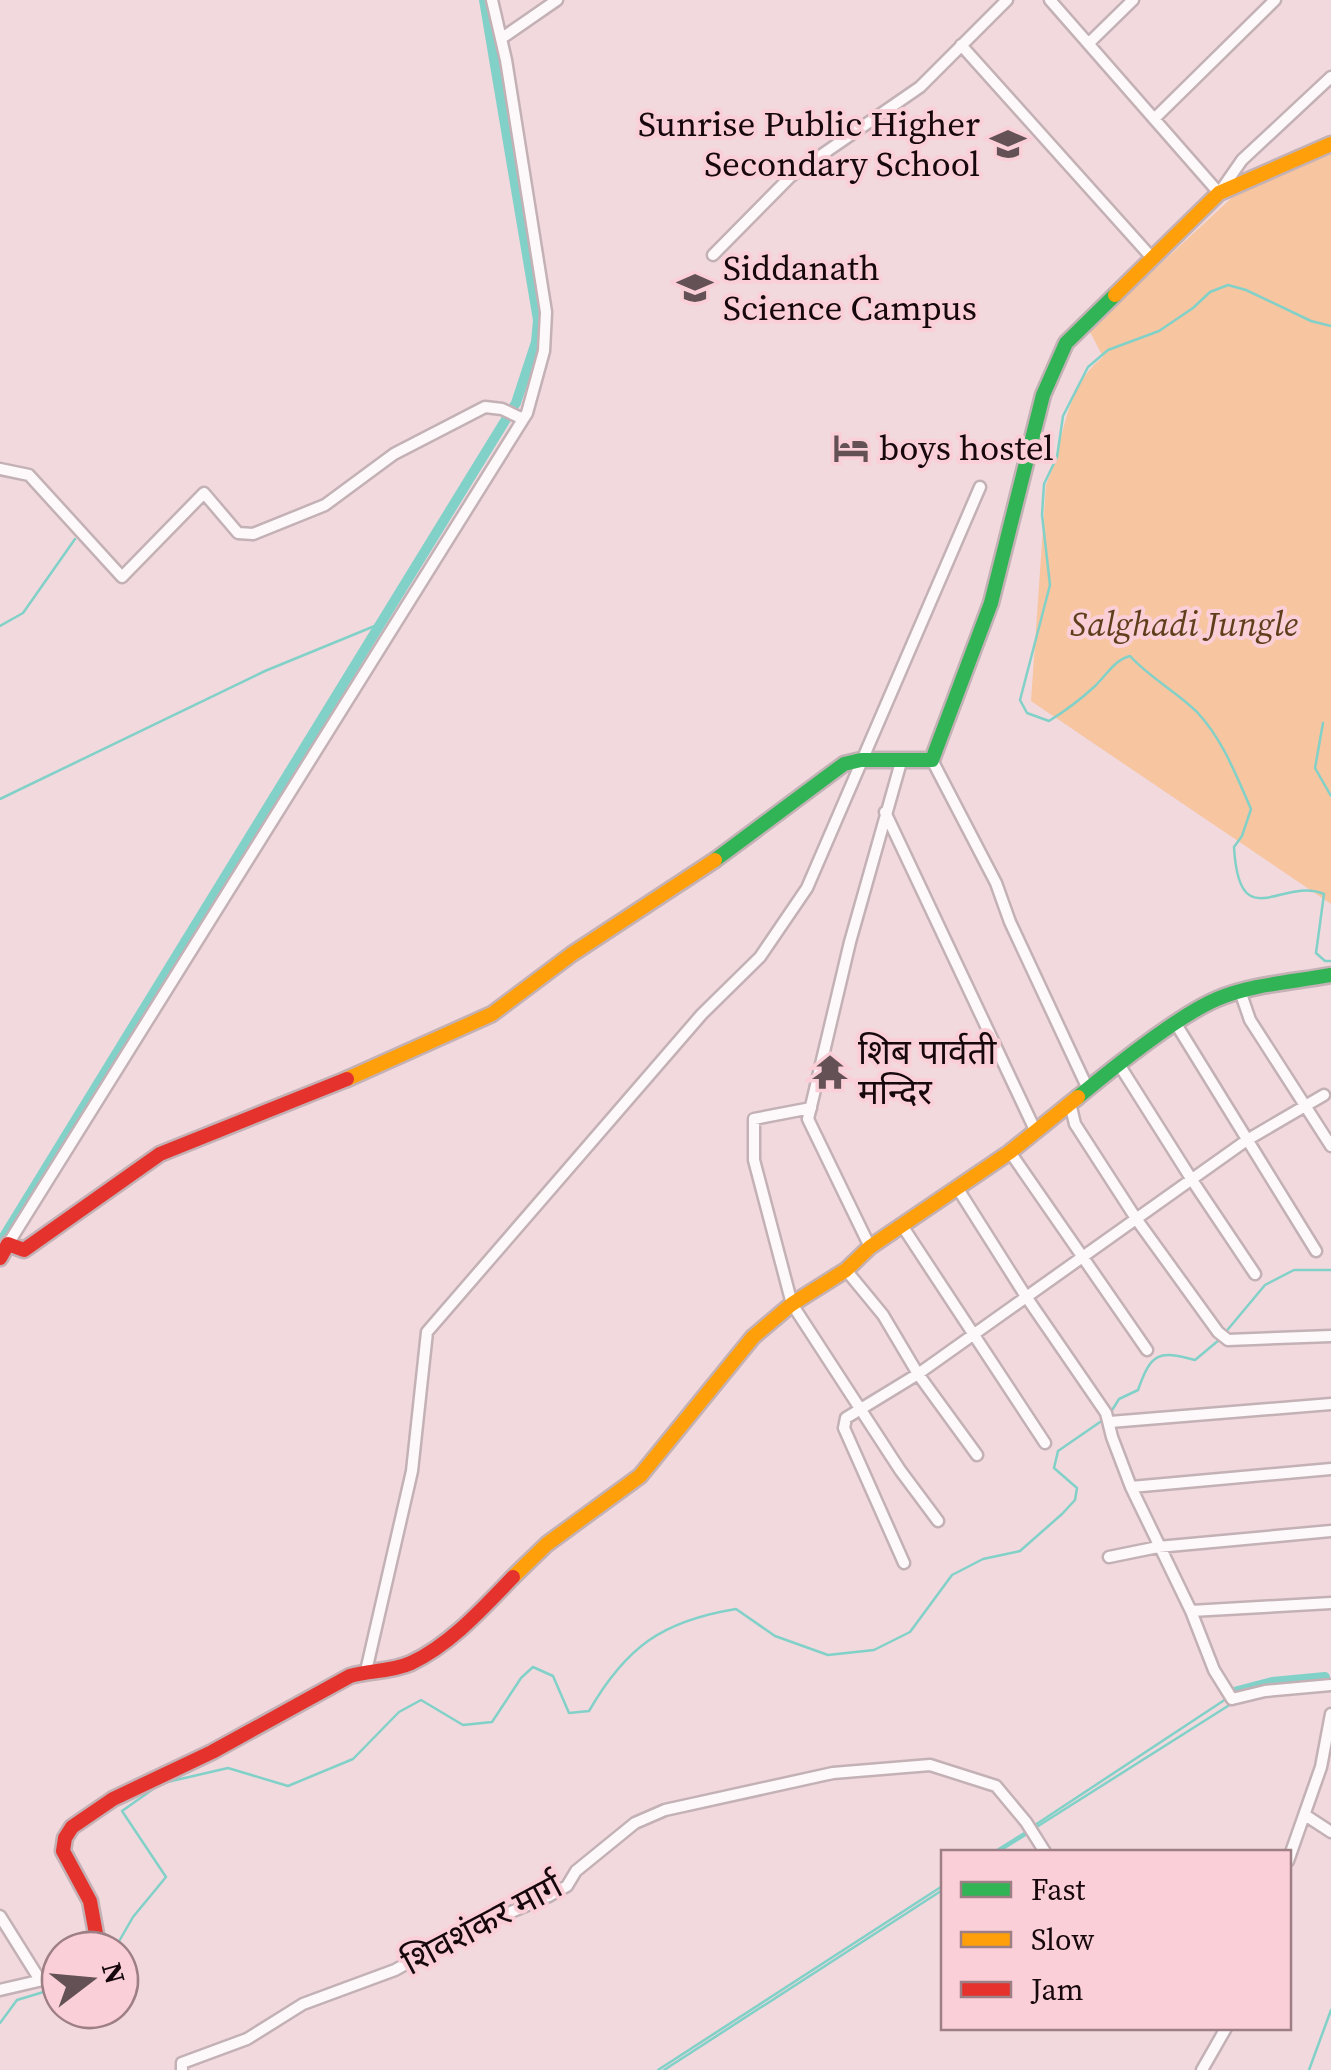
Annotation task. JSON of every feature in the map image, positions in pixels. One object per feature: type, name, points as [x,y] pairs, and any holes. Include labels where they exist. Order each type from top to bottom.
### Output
[{"type":"street","points":[[4,1251],[143,1033],[516,416],[544,351],[546,312],[502,38],[492,0]]},
{"type":"street","points":[[502,38],[556,0]]},
{"type":"street","points":[[713,255],[791,176],[920,86],[1007,0]]},
{"type":"street","points":[[1050,0],[1219,193]]},
{"type":"street","points":[[1089,43],[1133,0]]},
{"type":"street","points":[[1154,119],[1275,0]]},
{"type":"street","points":[[962,45],[1153,259]]},
{"type":"street","points":[[1088,1089],[1010,922],[996,883],[932,760],[990,603],[1043,394],[1066,343],[1219,193],[1242,160],[1331,78]]},
{"type":"street","points":[[1219,193],[1331,144]]},
{"type":"street","points":[[0,469],[30,475],[122,577],[204,493],[238,533],[253,534],[325,504],[394,454],[462,417],[485,407],[516,416]]},
{"type":"street","points":[[366,1671],[412,1471],[427,1332],[702,1014],[760,957],[807,888],[980,487]]},
{"type":"street","points":[[4,1251],[24,1250],[160,1154],[410,1053],[492,1014],[572,954],[722,855],[844,764],[861,760],[932,760]]},
{"type":"street","points":[[870,1246],[808,1119],[884,812],[900,762]]},
{"type":"street","points":[[884,812],[1036,1132]]},
{"type":"street","points":[[95,1930],[90,1901],[63,1851],[72,1827],[113,1799],[212,1752],[350,1676],[413,1662],[463,1628],[547,1544],[640,1476],[752,1337],[792,1304],[1010,1152],[1088,1089],[1214,1000],[1240,991],[1331,975]]},
{"type":"street","points":[[1240,991],[1245,1011],[1331,1146]]},
{"type":"street","points":[[1176,1024],[1316,1251]]},
{"type":"street","points":[[1120,1066],[1256,1274]]},
{"type":"street","points":[[904,1563],[844,1428],[846,1418],[918,1374],[1247,1140],[1324,1094]]},
{"type":"street","points":[[1070,1103],[1075,1124],[1136,1220],[1223,1336],[1331,1336]]},
{"type":"street","points":[[810,1108],[754,1119],[754,1160],[792,1304],[900,1470],[938,1521]]},
{"type":"street","points":[[1010,1152],[1147,1350]]},
{"type":"street","points":[[958,1189],[1108,1417],[1112,1438],[1158,1548],[1191,1610],[1214,1670],[1234,1700],[1265,1691],[1331,1685]]},
{"type":"street","points":[[903,1226],[1045,1443]]},
{"type":"street","points":[[846,1270],[883,1314],[918,1374],[977,1455]]},
{"type":"street","points":[[1108,1417],[1331,1404]]},
{"type":"street","points":[[1131,1486],[1331,1469]]},
{"type":"street","points":[[1109,1557],[1158,1548],[1331,1531]]},
{"type":"street","points":[[1191,1610],[1331,1603]]},
{"type":"street","points":[[1291,1853],[1321,1767],[1331,1714]]},
{"type":"street","name":"शिवशंकर मार्ग","points":[[182,2070],[182,2062],[237,2044],[303,2004],[395,1970],[436,1943],[550,1896],[567,1886],[576,1871],[627,1829],[665,1810],[834,1773],[930,1765],[996,1786],[1043,1850]]},
{"type":"street","points":[[1305,1815],[1331,1832]]},
{"type":"street","points":[[0,1916],[40,1980],[0,1990]]},
{"type":"street","points":[[1202,2070],[1225,2030]]},
{"type":"green space","name":"Salghadi Jungle","points":[[1331,150],[1331,904],[1031,701],[1046,485],[1072,400],[1090,369],[1103,357],[1089,330],[1239,191]]},
{"type":"waterway","points":[[0,1243],[516,403],[536,342],[538,320],[484,0]]},
{"type":"waterway","points":[[1331,326],[1228,285],[1210,292],[1159,331],[1108,350],[1088,367],[1063,416],[1057,457],[1044,484],[1042,515],[1050,585],[1020,700],[1027,713],[1049,721],[1130,656],[1189,705],[1222,746],[1251,809],[1234,847],[1244,890],[1265,898],[1293,892],[1324,894],[1316,953],[1331,961]]},
{"type":"waterway","points":[[0,626],[23,613],[75,539]]},
{"type":"waterway","points":[[0,799],[265,671],[382,623]]},
{"type":"waterway","points":[[1323,723],[1315,768],[1331,796]]},
{"type":"waterway","points":[[1224,1334],[1265,1285],[1294,1270],[1331,1270]]},
{"type":"waterway","points":[[1109,1415],[1119,1399],[1138,1390],[1147,1368],[1158,1357],[1172,1355],[1195,1360],[1219,1340]]},
{"type":"waterway","points":[[163,1783],[228,1768],[288,1786],[353,1759],[399,1712],[421,1700],[463,1725],[492,1722],[521,1678],[533,1667],[553,1676],[569,1713],[589,1711],[617,1670],[649,1640],[687,1621],[736,1609],[775,1636],[828,1655],[874,1650],[910,1632],[952,1575],[983,1559],[1020,1551],[1062,1514],[1075,1500],[1077,1488],[1054,1468],[1058,1451],[1103,1420]]},
{"type":"waterway","points":[[1234,1692],[1272,1682],[1325,1677]]},
{"type":"waterway","points":[[1032,1827],[1226,1699]]},
{"type":"waterway","points":[[1035,1828],[1231,1704]]},
{"type":"waterway","points":[[126,1930],[166,1877],[122,1811],[156,1787]]},
{"type":"waterway","points":[[997,1850],[1026,1832]]},
{"type":"waterway","points":[[1001,1850],[1027,1834]]},
{"type":"waterway","points":[[658,2070],[941,1887]]},
{"type":"waterway","points":[[664,2070],[941,1891]]},
{"type":"waterway","points":[[0,2023],[17,2000],[40,1993]]},
{"type":"waterway","points":[[1309,2070],[1331,2010]]},
{"type":"traffic: fast","points":[[715,860],[844,764],[861,760],[932,760],[991,603],[1043,395],[1066,343],[1115,295]]},
{"type":"traffic: fast","points":[[1078,1097],[1165,1030],[1217,999],[1259,987],[1331,975]]},
{"type":"traffic: slow","points":[[1115,295],[1219,193],[1331,144]]},
{"type":"traffic: slow","points":[[347,1079],[492,1014],[572,954],[715,860]]},
{"type":"traffic: slow","points":[[513,1577],[547,1544],[640,1476],[753,1337],[792,1304],[846,1270],[870,1247],[1010,1152],[1078,1097]]},
{"type":"traffic: jam","points":[[0,1258],[8,1244],[24,1250],[160,1154],[347,1079]]},
{"type":"traffic: jam","points":[[95,1930],[90,1901],[63,1851],[72,1827],[113,1799],[212,1752],[350,1676],[403,1666],[426,1655],[466,1625],[513,1577]]},
{"type":"place","name":"Sunrise Public Higher Secondary School","points":[[1008,144]]},
{"type":"place","name":"Siddanath Science Campus","points":[[695,288]]},
{"type":"place","name":"boys hostel","points":[[851,448]]},
{"type":"place","name":"शिब पार्वती मन्दिर","points":[[830,1072]]}]
